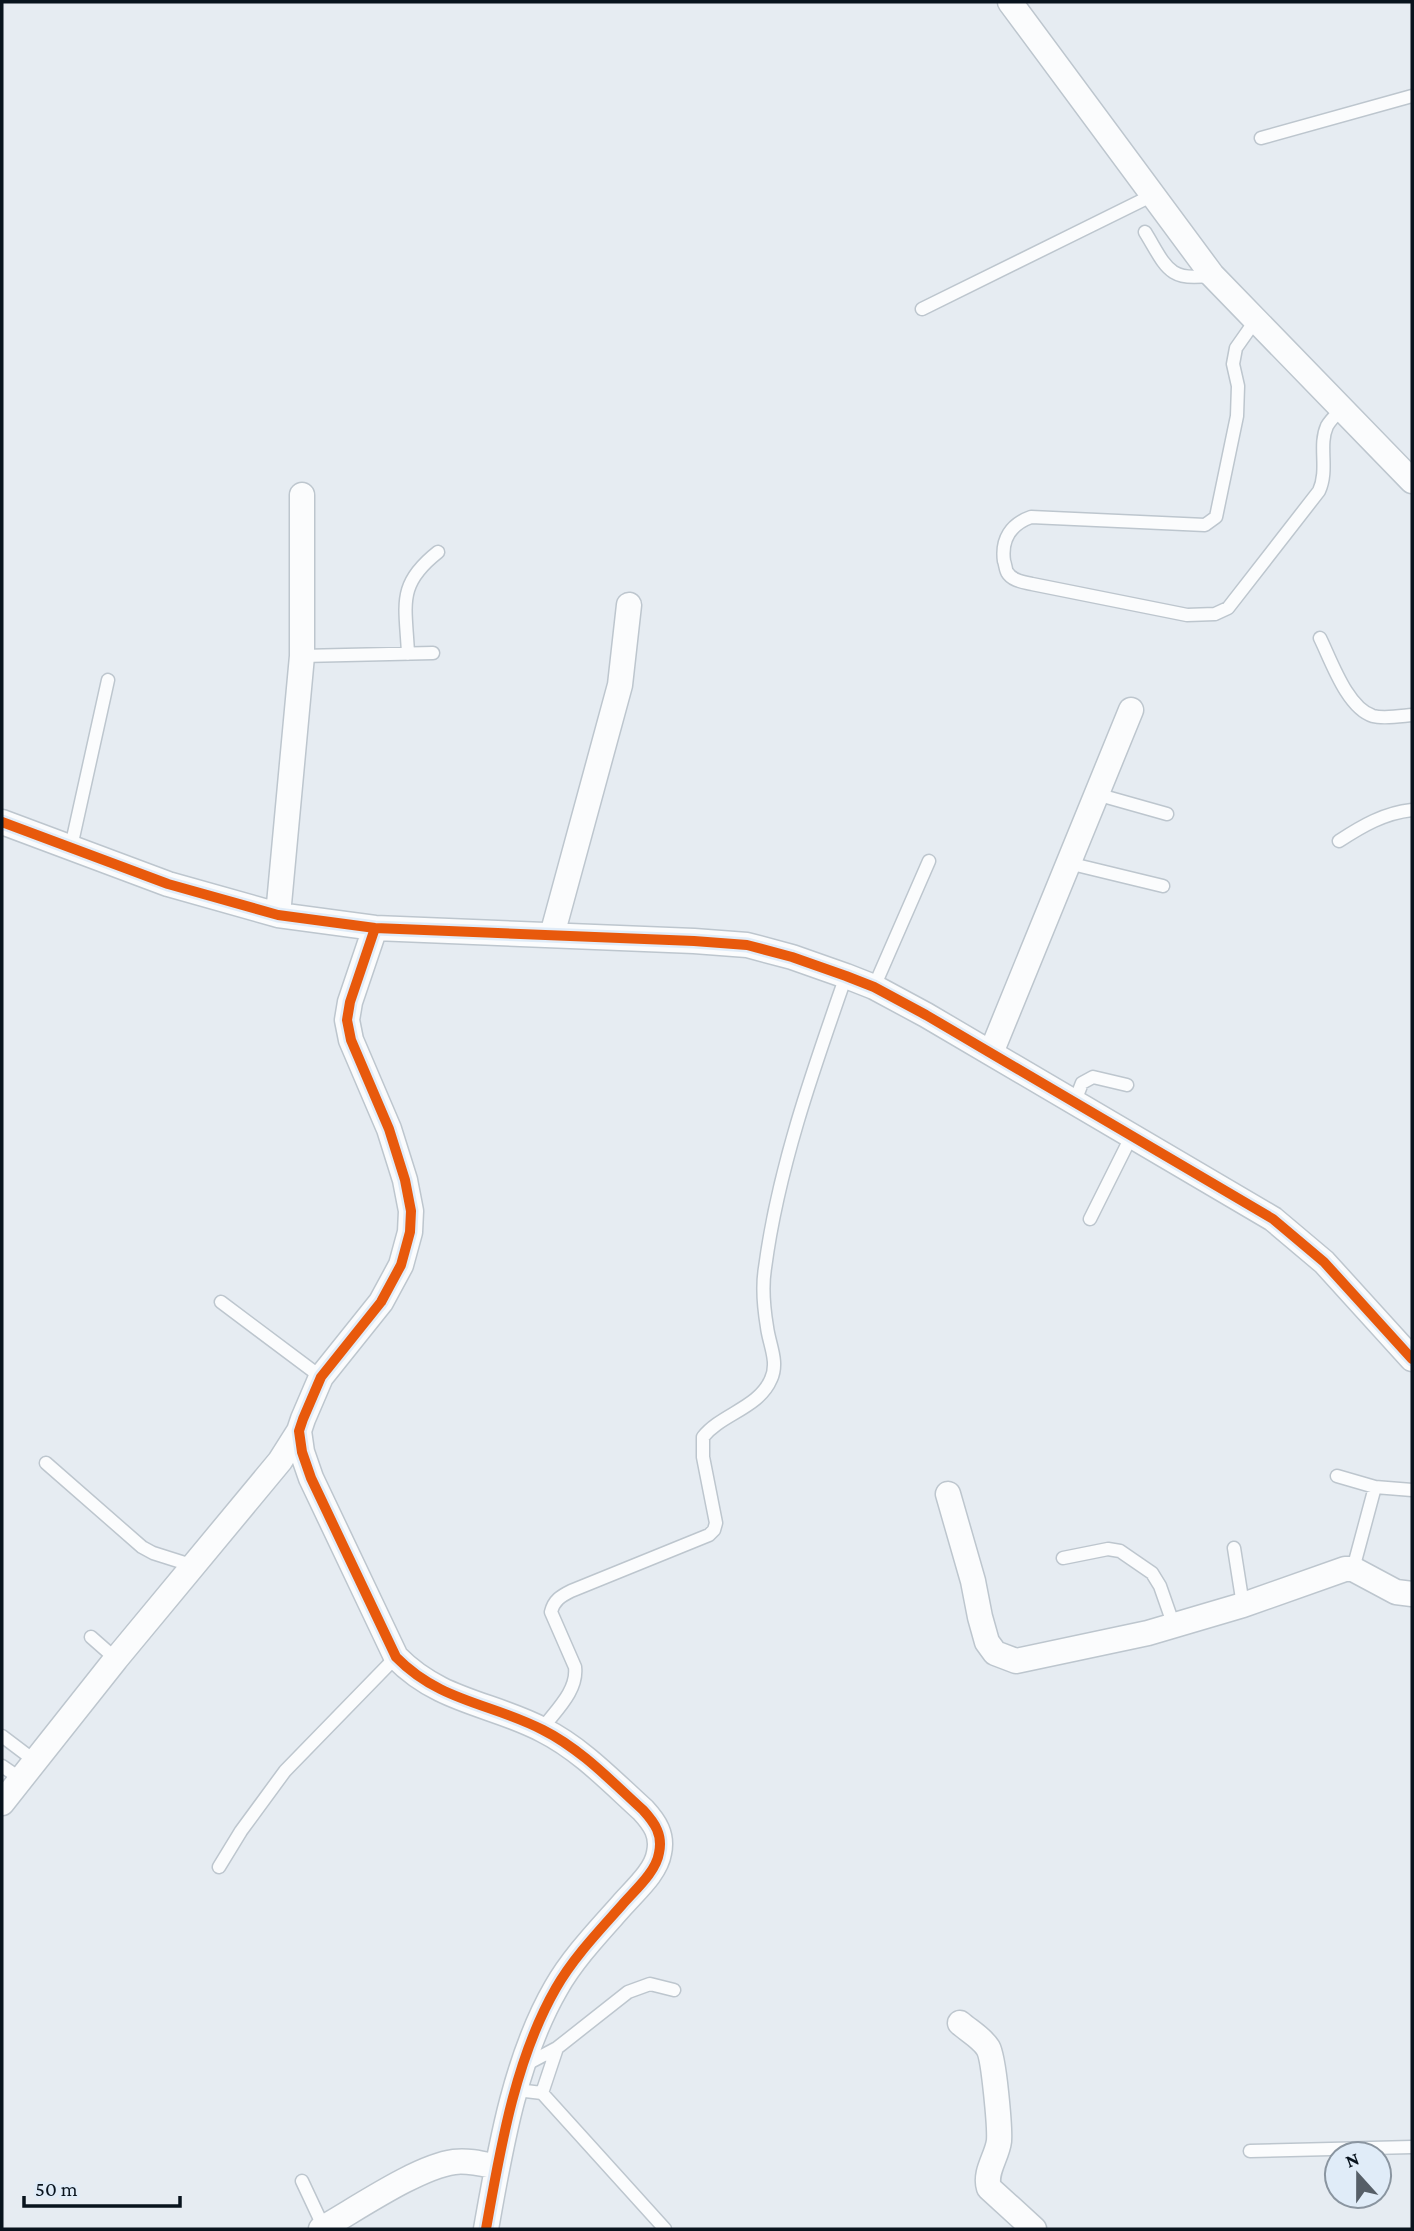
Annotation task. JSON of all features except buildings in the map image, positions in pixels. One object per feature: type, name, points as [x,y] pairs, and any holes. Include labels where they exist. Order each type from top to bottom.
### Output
[{"type":"street","points":[[1010,2],[1212,275],[1412,481]]},
{"type":"street","points":[[278,915],[302,656],[302,495]]},
{"type":"street","points":[[552,936],[620,685],[629,605]]},
{"type":"street","points":[[991,1053],[1131,710]]},
{"type":"street","points":[[2,822],[168,884],[278,915],[375,928],[747,945],[846,976],[874,987],[991,1053],[1273,1219],[1324,1262],[1412,1359]]},
{"type":"street","points":[[2,1803],[19,1768],[116,1659],[280,1461],[299,1431],[321,1377],[381,1302],[401,1265],[410,1232],[411,1211],[405,1180],[389,1129],[351,1040],[347,1020],[350,1002],[375,928]]},
{"type":"street","points":[[299,1431],[302,1452],[311,1478],[396,1657],[410,1672],[447,1694],[542,1729],[564,1742],[643,1810],[655,1823],[660,1839],[659,1855],[646,1878],[583,1950],[556,1987],[537,2024],[497,2167],[486,2229]]},
{"type":"street","points":[[948,1494],[974,1581],[987,1642],[995,1653],[1016,1661],[1174,1626],[1243,1605],[1329,1573],[1353,1569],[1396,1592],[1412,1594]]},
{"type":"street","points":[[960,2023],[988,2048],[994,2065],[999,2141],[989,2170],[989,2188],[1034,2229]]},
{"type":"street","points":[[323,2229],[433,2168],[453,2162],[497,2167]]},
{"type":"lane","points":[[1261,138],[1412,96]]},
{"type":"lane","points":[[922,309],[1153,195]]},
{"type":"lane","points":[[1145,232],[1165,265],[1178,275],[1190,279],[1212,275]]},
{"type":"lane","points":[[1255,321],[1236,348],[1233,364],[1238,386],[1237,416],[1216,517],[1205,525],[1031,517],[1017,522],[1008,533],[1003,550],[1006,572],[1015,580],[1032,584],[1187,615],[1216,614],[1228,608],[1319,491],[1325,478],[1325,434],[1328,424],[1342,409]]},
{"type":"lane","points":[[408,654],[406,594],[414,574],[438,552]]},
{"type":"lane","points":[[1320,638],[1346,691],[1358,706],[1372,716],[1412,715]]},
{"type":"lane","points":[[302,656],[433,653]]},
{"type":"lane","points":[[71,847],[108,680]]},
{"type":"lane","points":[[1096,794],[1167,814]]},
{"type":"lane","points":[[1339,841],[1362,826],[1385,816],[1412,810]]},
{"type":"lane","points":[[874,987],[929,861]]},
{"type":"lane","points":[[1068,863],[1163,886]]},
{"type":"lane","points":[[542,1729],[573,1686],[576,1677],[575,1667],[551,1612],[559,1597],[687,1545],[714,1530],[716,1522],[703,1457],[703,1437],[766,1390],[773,1376],[774,1362],[766,1327],[764,1270],[785,1168],[811,1075],[846,976]]},
{"type":"lane","points":[[1075,1101],[1082,1083],[1093,1077],[1127,1085]]},
{"type":"lane","points":[[1090,1219],[1132,1135]]},
{"type":"lane","points":[[221,1302],[321,1377]]},
{"type":"lane","points":[[46,1463],[142,1547],[195,1566]]},
{"type":"lane","points":[[1337,1476],[1375,1487],[1412,1490]]},
{"type":"lane","points":[[1353,1569],[1375,1487]]},
{"type":"lane","points":[[1234,1548],[1243,1605]]},
{"type":"lane","points":[[1063,1558],[1108,1549],[1120,1551],[1152,1573],[1160,1586],[1174,1626]]},
{"type":"lane","points":[[91,1637],[116,1659]]},
{"type":"lane","points":[[219,1867],[240,1831],[285,1771],[396,1657]]},
{"type":"lane","points":[[2,1736],[19,1768]]},
{"type":"lane","points":[[665,2229],[542,2093],[520,2078],[628,1992],[650,1984],[674,1990]]},
{"type":"lane","points":[[542,2093],[557,2048]]},
{"type":"lane","points":[[1250,2151],[1412,2147]]},
{"type":"lane","points":[[302,2181],[323,2229]]},
{"type":"cycle path","points":[[2,822],[168,884],[278,915],[375,928],[747,945],[846,976],[874,987],[926,1015],[1273,1219],[1324,1262],[1412,1359]]},
{"type":"cycle path","points":[[375,928],[350,1002],[347,1020],[351,1040],[389,1129],[405,1180],[411,1211],[410,1232],[401,1265],[381,1302],[321,1377],[299,1431],[302,1452],[311,1478],[396,1657],[430,1684],[524,1721],[570,1747],[643,1810],[654,1825],[660,1841],[657,1860],[649,1874],[578,1955],[556,1988],[542,2016],[511,2106],[486,2229]]}]
